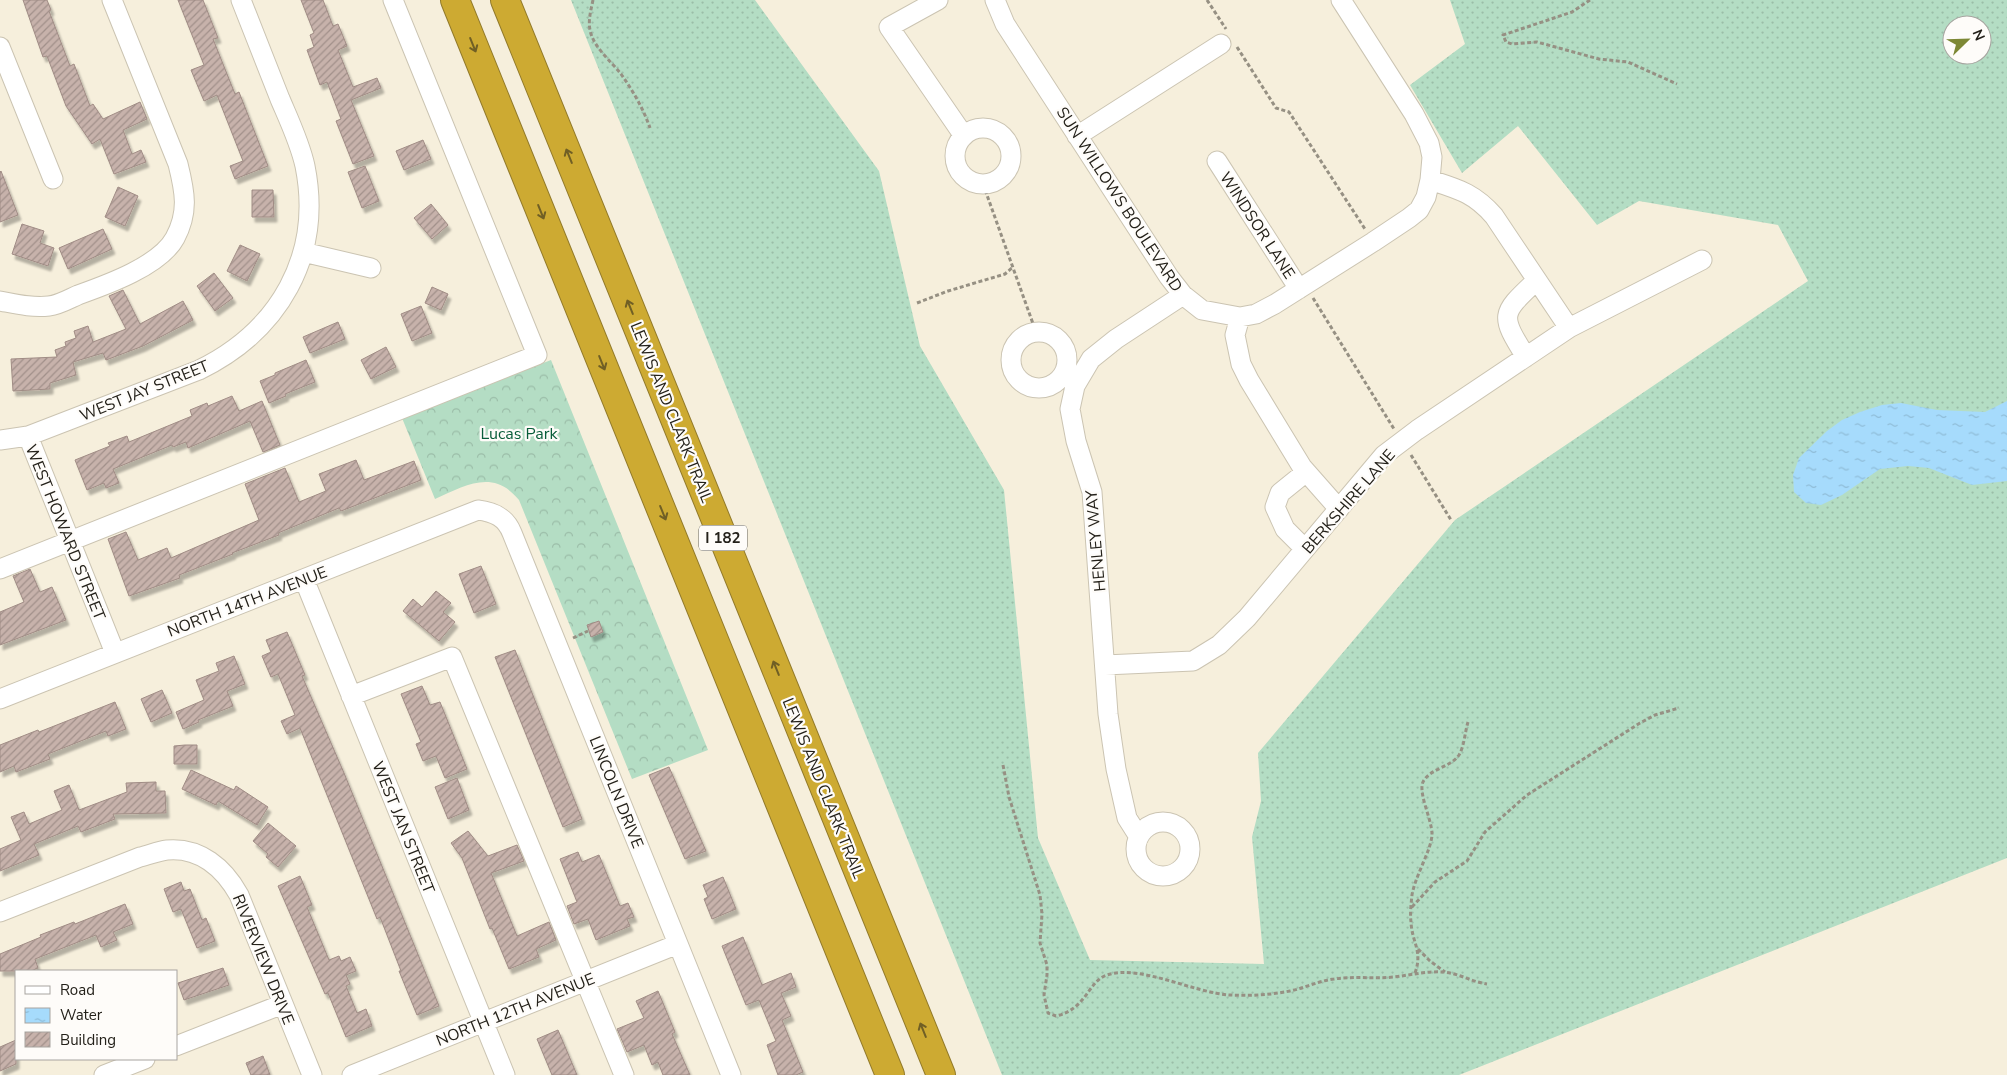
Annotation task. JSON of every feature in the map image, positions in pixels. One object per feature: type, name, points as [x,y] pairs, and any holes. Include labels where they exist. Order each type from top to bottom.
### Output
[{"type":"highway","name":"I 182","points":[[455,0],[890,1075]]},
{"type":"highway","name":"LEWIS AND CLARK TRAIL","points":[[505,0],[941,1075]]},
{"type":"street","points":[[0,300],[23,306],[50,306],[123,278],[154,261],[174,240],[184,216],[185,192],[178,164],[112,0]]},
{"type":"street","name":"WEST JAY STREET","points":[[28,436],[199,370],[219,360],[238,348],[256,332],[280,303],[294,276],[303,252],[309,210],[304,164],[296,138],[241,0]]},
{"type":"street","points":[[0,569],[537,355],[393,0]]},
{"type":"street","points":[[938,0],[889,27],[964,136]]},
{"type":"street","name":"SUN WILLOWS BOULEVARD","points":[[995,0],[1005,24],[1169,277],[1183,295],[1202,310],[1240,316],[1256,314],[1373,242],[1419,210],[1426,197],[1432,157],[1423,129],[1341,0]]},
{"type":"street","points":[[1077,136],[1228,40]]},
{"type":"street","points":[[0,47],[53,179]]},
{"type":"street","points":[[980,128],[997,132],[1004,138],[1009,146],[1011,155],[1006,172],[992,183],[983,184],[973,183],[965,178],[959,171],[955,152],[964,136],[980,128]]},
{"type":"street","name":"WINDSOR LANE","points":[[1217,161],[1302,287]]},
{"type":"street","points":[[1430,180],[1469,193],[1482,202],[1494,216],[1569,328]]},
{"type":"street","points":[[303,252],[371,268]]},
{"type":"street","name":"BERKSHIRE LANE","points":[[1105,665],[1193,661],[1206,654],[1219,645],[1247,618],[1384,455],[1569,328],[1702,260]]},
{"type":"street","points":[[1526,357],[1510,331],[1506,318],[1511,304],[1537,280]]},
{"type":"street","name":"HENLEY WAY","points":[[1139,837],[1127,818],[1116,769],[1108,714],[1092,492],[1076,441],[1070,409],[1075,386],[1073,371],[1116,339],[1183,295]]},
{"type":"street","points":[[1240,316],[1235,335],[1241,364],[1266,409],[1306,472],[1340,509]]},
{"type":"street","points":[[1036,332],[1054,336],[1065,349],[1073,371],[1063,375],[1056,382],[1048,386],[1039,388],[1030,386],[1021,381],[1015,374],[1011,356],[1014,347],[1027,334],[1036,332]]},
{"type":"street","name":"WEST HOWARD STREET","points":[[0,440],[28,436],[115,653]]},
{"type":"street","points":[[1305,549],[1285,529],[1275,506],[1280,493],[1306,472]]},
{"type":"street","name":"NORTH 14TH AVENUE","points":[[0,699],[478,510],[496,514]]},
{"type":"street","name":"LINCOLN DRIVE","points":[[496,514],[509,526],[512,533],[732,1075]]},
{"type":"street","name":"WEST JAN STREET","points":[[304,579],[505,1075]]},
{"type":"street","points":[[351,696],[452,657],[624,1075]]},
{"type":"street","name":"RIVERVIEW DRIVE","points":[[0,912],[140,857],[164,850],[176,850],[200,856],[223,871],[232,882],[312,1075]]},
{"type":"street","name":"NORTH 12TH AVENUE","points":[[352,1075],[678,944]]},
{"type":"street","points":[[178,1045],[283,1004]]},
{"type":"street","points":[[106,1075],[143,1060]]},
{"type":"path","points":[[593,0],[589,24],[590,32],[602,51],[631,88],[640,103],[650,128]]},
{"type":"path","points":[[1207,0],[1228,40],[1276,108],[1290,112],[1373,242]]},
{"type":"path","points":[[1590,0],[1572,12],[1503,35],[1503,39],[1512,44],[1537,42],[1580,55],[1628,62],[1677,84]]},
{"type":"path","points":[[983,184],[1036,332]]},
{"type":"path","points":[[917,303],[948,291],[1005,274],[1013,267]]},
{"type":"path","points":[[1302,287],[1451,520]]},
{"type":"path","points":[[573,638],[588,631]]},
{"type":"path","points":[[1412,906],[1435,882],[1467,861],[1485,832],[1527,795],[1622,733],[1655,715],[1679,708]]},
{"type":"path","points":[[1414,974],[1419,961],[1418,948],[1411,923],[1412,906],[1417,873],[1432,837],[1431,824],[1422,796],[1423,783],[1430,774],[1450,764],[1460,754],[1468,722]]},
{"type":"path","points":[[1003,765],[1009,797],[1040,895],[1042,914],[1040,943],[1047,965],[1044,995],[1048,1014],[1056,1016],[1075,1009],[1095,984],[1106,975],[1118,973],[1140,974],[1204,991],[1243,996],[1266,995],[1292,990],[1336,978],[1395,977],[1445,972]]},
{"type":"path","points":[[1418,948],[1430,962],[1445,972],[1487,984]]},
{"type":"green space","points":[[571,0],[755,0],[879,171],[920,346],[1004,490],[1038,838],[1090,960],[1264,964],[1252,837],[1261,801],[1258,753],[1455,520],[1808,281],[1778,225],[1639,201],[1597,225],[1518,126],[1462,173],[1410,85],[1465,44],[1450,0],[2007,0],[2007,858],[1459,1075],[1002,1075]]},
{"type":"green space","name":"Lucas Park","points":[[551,360],[708,750],[632,779],[519,500],[509,490],[489,482],[468,485],[435,499],[402,418]]},
{"type":"water","points":[[2007,401],[2007,481],[1972,485],[1929,468],[1908,466],[1880,469],[1842,495],[1821,505],[1806,503],[1794,492],[1793,475],[1799,458],[1827,431],[1842,420],[1860,412],[1882,405],[1901,403],[1937,410],[1985,412]]},
{"type":"building","points":[[23,0],[47,0],[51,10],[49,11],[70,66],[74,64],[90,106],[93,104],[103,119],[140,102],[147,119],[123,130],[132,154],[141,150],[146,162],[114,174],[100,139],[92,144],[66,106],[47,56],[43,57]]},
{"type":"building","points":[[178,0],[203,0],[218,38],[213,39],[235,94],[239,92],[268,166],[235,179],[230,166],[243,161],[217,95],[204,101],[191,70],[204,65]]},
{"type":"building","points":[[301,0],[323,0],[333,26],[338,24],[347,46],[338,50],[353,87],[377,78],[381,88],[351,100],[374,156],[353,164],[336,121],[341,119],[327,82],[320,85],[307,50],[314,47],[310,35],[314,33]]},
{"type":"building","points":[[423,140],[431,159],[404,170],[396,151]]},
{"type":"building","points":[[365,166],[379,201],[362,208],[348,172]]},
{"type":"building","points":[[0,172],[18,215],[0,222]]},
{"type":"building","points":[[118,187],[138,196],[125,226],[105,217]]},
{"type":"building","points":[[252,190],[273,190],[274,217],[252,217]]},
{"type":"building","points":[[431,204],[448,225],[432,239],[414,218]]},
{"type":"building","points":[[22,224],[44,231],[40,243],[54,248],[48,266],[12,254]]},
{"type":"building","points":[[103,229],[112,249],[68,269],[59,248]]},
{"type":"building","points":[[240,245],[260,254],[247,281],[227,271]]},
{"type":"building","points":[[214,273],[233,298],[215,311],[197,286]]},
{"type":"building","points":[[432,287],[448,294],[441,310],[425,303]]},
{"type":"building","points":[[123,290],[140,324],[183,301],[193,320],[143,346],[106,360],[103,353],[73,362],[76,375],[50,383],[50,389],[13,391],[11,359],[57,357],[55,350],[66,346],[65,342],[76,338],[74,331],[88,326],[93,342],[126,329],[109,296]]},
{"type":"building","points":[[421,306],[432,333],[412,341],[401,314]]},
{"type":"building","points":[[338,322],[345,339],[310,353],[303,337]]},
{"type":"building","points":[[386,347],[396,367],[371,379],[361,360]]},
{"type":"building","points":[[306,360],[315,382],[285,394],[286,396],[269,403],[260,381]]},
{"type":"building","points":[[232,396],[239,411],[262,401],[280,445],[263,452],[250,421],[188,448],[186,442],[173,447],[172,445],[113,469],[119,483],[106,488],[104,483],[87,490],[75,460],[110,446],[108,443],[127,436],[129,442],[192,416],[190,410],[207,403],[208,406]]},
{"type":"building","points":[[356,460],[364,480],[414,461],[421,480],[341,511],[339,508],[278,533],[279,535],[179,575],[180,578],[129,596],[108,539],[126,532],[138,560],[167,548],[171,558],[259,520],[245,484],[285,468],[299,502],[326,491],[319,474]]},
{"type":"building","points":[[481,566],[496,604],[474,613],[459,574]]},
{"type":"building","points":[[30,569],[40,592],[52,587],[66,620],[0,645],[0,612],[24,602],[13,576]]},
{"type":"building","points":[[436,591],[451,603],[443,612],[455,622],[439,641],[403,611],[413,599],[422,607]]},
{"type":"building","points":[[599,621],[603,632],[591,637],[587,625]]},
{"type":"building","points":[[287,632],[305,675],[302,676],[344,773],[439,1006],[417,1015],[380,917],[377,919],[300,728],[287,734],[281,721],[295,715],[278,674],[271,677],[262,656],[271,652],[266,640]]},
{"type":"building","points":[[515,650],[582,819],[563,827],[495,657]]},
{"type":"building","points":[[234,656],[245,684],[227,691],[233,706],[198,720],[199,722],[183,729],[176,712],[204,700],[196,680],[219,671],[216,663]]},
{"type":"building","points":[[422,686],[430,705],[440,702],[467,769],[445,778],[436,756],[423,761],[416,744],[421,742],[401,694]]},
{"type":"building","points":[[162,690],[172,713],[151,722],[141,699]]},
{"type":"building","points":[[115,702],[126,729],[108,736],[106,731],[48,754],[50,759],[16,772],[14,766],[0,772],[0,745]]},
{"type":"building","points":[[197,745],[197,764],[174,764],[174,746]]},
{"type":"building","points":[[669,767],[706,851],[685,859],[649,775]]},
{"type":"building","points":[[191,770],[234,790],[236,786],[268,807],[257,825],[218,801],[216,805],[182,789]]},
{"type":"building","points":[[457,778],[469,810],[448,819],[435,787]]},
{"type":"building","points":[[156,782],[156,791],[165,791],[166,813],[113,814],[115,819],[81,832],[78,826],[34,844],[39,855],[0,871],[0,849],[21,840],[11,817],[24,812],[29,824],[62,810],[54,791],[69,785],[79,810],[127,792],[126,783]]},
{"type":"building","points":[[268,823],[296,846],[278,867],[266,857],[268,854],[253,841]]},
{"type":"building","points":[[468,831],[488,856],[517,845],[524,861],[491,873],[517,936],[549,922],[556,940],[536,949],[539,957],[509,969],[492,928],[490,929],[462,858],[451,843]]},
{"type":"building","points":[[578,852],[582,862],[599,855],[620,906],[628,903],[634,917],[627,919],[630,926],[596,940],[588,919],[574,924],[567,906],[577,902],[560,859]]},
{"type":"building","points":[[300,876],[312,905],[307,907],[329,960],[339,956],[341,961],[350,957],[356,971],[346,975],[350,984],[346,986],[357,1013],[366,1009],[372,1026],[346,1037],[328,993],[325,994],[278,886]]},
{"type":"building","points":[[723,877],[736,909],[712,919],[704,899],[708,897],[703,885]]},
{"type":"building","points":[[181,882],[184,891],[190,889],[202,920],[206,918],[215,941],[197,948],[181,909],[173,912],[164,889]]},
{"type":"building","points":[[125,904],[133,924],[113,932],[117,940],[101,947],[96,935],[35,959],[38,968],[33,970],[0,971],[0,954],[41,937],[40,935],[74,922],[75,924]]},
{"type":"building","points":[[743,937],[762,985],[791,973],[796,987],[781,993],[791,1016],[782,1020],[803,1072],[796,1075],[778,1075],[767,1045],[776,1041],[759,1000],[746,1005],[722,946]]},
{"type":"building","points":[[223,968],[229,985],[184,1000],[178,983]]},
{"type":"building","points":[[658,991],[675,1032],[672,1034],[690,1075],[663,1075],[658,1062],[652,1065],[644,1045],[627,1052],[617,1029],[644,1018],[636,1001]]},
{"type":"building","points":[[558,1030],[577,1075],[552,1075],[537,1039]]},
{"type":"building","points":[[15,1040],[16,1064],[0,1071],[0,1047]]},
{"type":"building","points":[[263,1056],[270,1075],[251,1075],[246,1063]]}]
